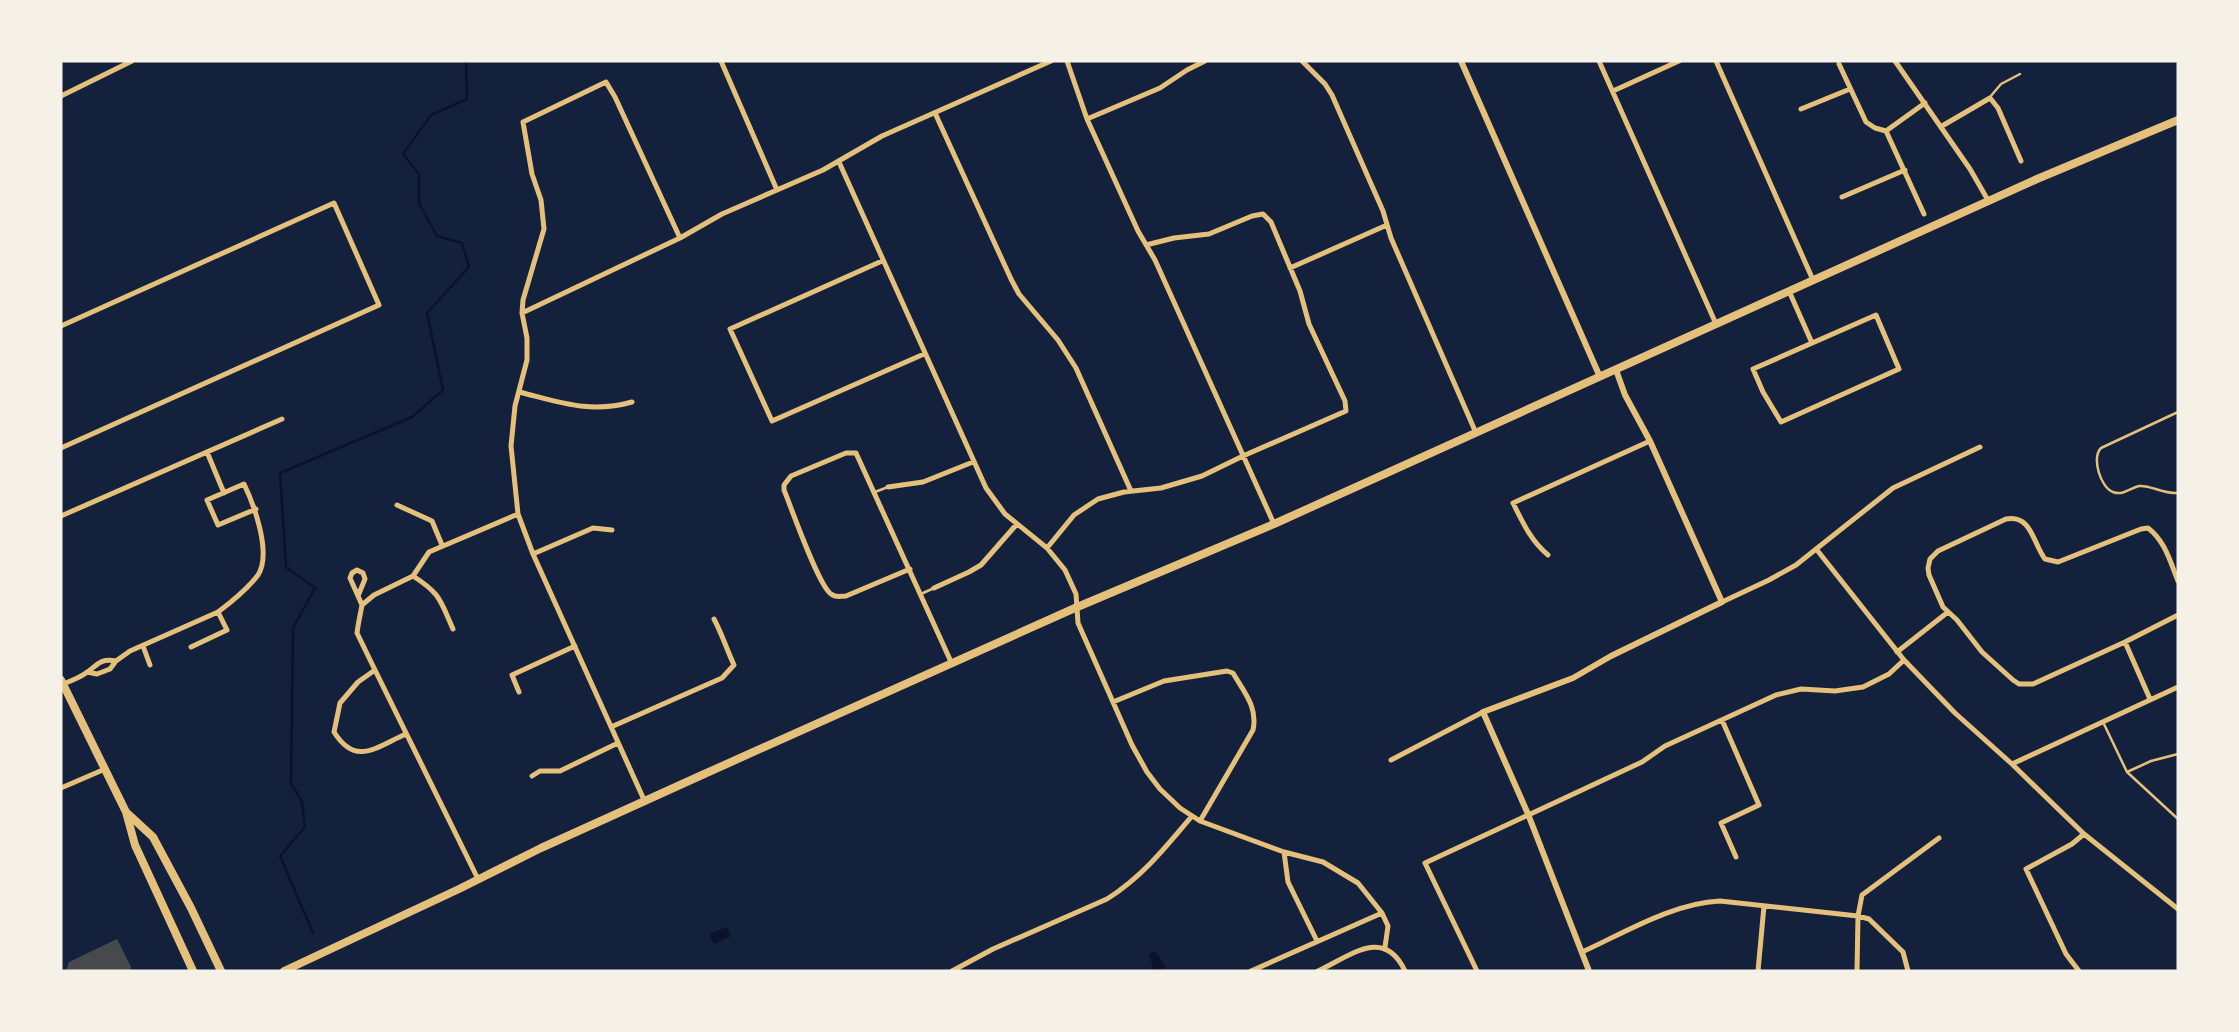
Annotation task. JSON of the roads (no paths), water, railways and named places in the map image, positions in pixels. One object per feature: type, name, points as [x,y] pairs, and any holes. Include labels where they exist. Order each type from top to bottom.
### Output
[{"type":"main road","points":[[284,971],[576,832],[702,775],[1076,608],[1274,524],[2037,179],[2178,120]]},
{"type":"main road","points":[[62,682],[126,812],[135,845],[194,971]]},
{"type":"main road","points":[[126,812],[153,837],[191,908],[221,971]]},
{"type":"street","points":[[61,96],[132,61]]},
{"type":"street","points":[[721,61],[777,190]]},
{"type":"street","points":[[522,313],[680,238],[722,214],[839,162],[882,136],[1051,61]]},
{"type":"street","points":[[1067,61],[1087,120],[1146,245],[1155,260],[1274,524]]},
{"type":"street","points":[[1087,120],[1160,88],[1187,70],[1205,61]]},
{"type":"street","points":[[1302,61],[1325,84],[1332,95],[1383,211],[1391,238],[1476,433]]},
{"type":"street","points":[[1461,61],[1600,377]]},
{"type":"street","points":[[1599,61],[1716,324]]},
{"type":"street","points":[[1613,91],[1679,61]]},
{"type":"street","points":[[1716,61],[1814,280]]},
{"type":"street","points":[[1895,61],[1924,104],[1942,126],[1989,202]]},
{"type":"street","points":[[1839,64],[1866,122],[1875,128],[1886,131],[1924,214]]},
{"type":"street","points":[[645,802],[533,554],[518,514],[511,446],[515,406],[528,351],[522,313],[523,300],[544,230],[541,200],[532,174],[523,122],[606,82],[615,97],[680,238]]},
{"type":"street","points":[[1801,109],[1850,89]]},
{"type":"street","points":[[1942,126],[1990,98],[1998,108],[2021,162]]},
{"type":"street","points":[[1886,131],[1924,104]]},
{"type":"street","points":[[935,113],[1011,279],[1019,294],[1058,340],[1076,368],[1132,491]]},
{"type":"street","points":[[839,162],[973,462],[995,502],[1016,525],[1047,548],[1058,560],[1071,581],[1076,594],[1078,623],[1147,772],[1169,799],[1200,821],[1284,852],[1322,862],[1358,883],[1382,913],[1389,930],[1386,947]]},
{"type":"street","points":[[1842,197],[1904,170]]},
{"type":"street","points":[[61,326],[334,204],[379,305],[61,448]]},
{"type":"street","points":[[1047,548],[1074,515],[1084,507],[1112,494],[1182,483],[1202,476],[1346,411],[1345,401],[1309,324],[1300,290],[1271,222],[1263,214],[1252,216],[1209,234],[1174,238],[1146,245]]},
{"type":"street","points":[[1290,268],[1387,224]]},
{"type":"street","points":[[882,261],[730,329],[772,421],[924,354]]},
{"type":"street","points":[[1789,291],[1812,343]]},
{"type":"street","points":[[1876,315],[1899,369],[1781,422],[1763,392],[1753,369],[1812,343],[1876,315]]},
{"type":"street","points":[[1616,370],[1629,403],[1650,441],[1722,602]]},
{"type":"street","points":[[519,392],[595,408],[613,407],[632,402]]},
{"type":"street","points":[[61,516],[282,419]]},
{"type":"street","points":[[1548,555],[1534,542],[1513,503],[1650,441]]},
{"type":"street","points":[[1391,760],[1483,712],[1579,675],[1611,656],[1783,573],[1817,550],[1893,488],[1980,447]]},
{"type":"street","points":[[910,569],[846,596],[832,595],[827,590],[819,574],[784,485],[791,476],[852,451],[859,457],[874,492],[910,569],[952,664]]},
{"type":"street","points":[[207,452],[224,492]]},
{"type":"street","points":[[888,487],[923,482],[973,462]]},
{"type":"street","points":[[87,672],[97,674],[110,669],[116,661],[143,646],[218,612],[227,605],[259,574],[263,557],[256,509],[244,484],[207,500],[218,526],[256,509]]},
{"type":"street","points":[[397,505],[432,521],[442,545]]},
{"type":"street","points":[[362,604],[374,595],[413,576],[429,552],[518,514]]},
{"type":"street","points":[[2178,581],[2164,545],[2148,528],[2141,529],[2058,562],[2046,559],[2041,554],[2028,525],[2014,518],[2009,518],[1938,551],[1932,556],[1928,565],[1929,575],[1941,604],[1982,652],[2013,680],[2026,685],[2125,642],[2178,615]]},
{"type":"street","points":[[934,588],[981,565],[1016,525]]},
{"type":"street","points":[[533,554],[593,528],[612,530]]},
{"type":"street","points":[[1817,550],[1904,660],[1955,713],[2012,764],[2084,834],[2178,909]]},
{"type":"street","points":[[358,596],[365,579],[363,573],[357,570],[352,573],[350,578],[358,596],[362,604],[357,633],[478,879]]},
{"type":"street","points":[[413,576],[432,588],[453,630]]},
{"type":"street","points":[[191,647],[227,630],[218,612]]},
{"type":"street","points":[[1898,652],[1948,612]]},
{"type":"street","points":[[611,727],[722,678],[734,665],[727,650],[724,636],[714,618]]},
{"type":"street","points":[[2125,642],[2150,699]]},
{"type":"street","points":[[143,646],[150,665]]},
{"type":"street","points":[[519,692],[512,675],[575,646]]},
{"type":"street","points":[[62,682],[87,672],[92,666],[107,660],[116,661]]},
{"type":"street","points":[[1477,971],[1425,863],[1642,762],[1665,746],[1788,691],[1814,689],[1842,691],[1863,688],[1883,678],[1904,660]]},
{"type":"street","points":[[375,670],[358,682],[340,703],[334,732],[355,753],[364,752],[406,734]]},
{"type":"street","points":[[1113,702],[1164,681],[1227,671],[1234,673],[1255,711],[1253,730],[1200,821]]},
{"type":"street","points":[[2012,764],[2178,687]]},
{"type":"street","points":[[1483,712],[1528,814],[1589,971]]},
{"type":"street","points":[[1722,720],[1759,805],[1721,822],[1736,857]]},
{"type":"street","points":[[532,776],[540,771],[560,771],[618,743]]},
{"type":"street","points":[[61,788],[105,768]]},
{"type":"street","points":[[952,971],[993,949],[1107,899],[1123,889],[1151,864],[1192,816]]},
{"type":"street","points":[[2079,971],[2066,954],[2026,869],[2072,844],[2084,834]]},
{"type":"street","points":[[1857,971],[1858,916],[1862,895],[1939,838]]},
{"type":"street","points":[[1284,852],[1288,882],[1317,941]]},
{"type":"street","points":[[1582,952],[1691,905],[1720,902],[1858,916],[1869,920],[1903,952],[1908,971]]},
{"type":"street","points":[[1758,971],[1764,906]]},
{"type":"street","points":[[1251,971],[1382,913]]},
{"type":"street","points":[[1318,971],[1371,946],[1386,947],[1399,958],[1405,971]]},
{"type":"lane","points":[[1990,98],[2001,84],[2020,74]]},
{"type":"lane","points":[[2178,412],[2101,448],[2096,455],[2095,461],[2105,485],[2113,492],[2119,493],[2144,486],[2162,492],[2178,493]]},
{"type":"lane","points":[[874,492],[888,487]]},
{"type":"lane","points":[[921,594],[934,588]]},
{"type":"lane","points":[[2102,721],[2127,772],[2178,819]]},
{"type":"lane","points":[[2127,772],[2151,761],[2178,754]]},
{"type":"water","points":[[727,927],[731,936],[714,944],[709,934]]},
{"type":"water","points":[[1155,951],[1166,968],[1154,971],[1149,954]]},
{"type":"waterway","points":[[313,933],[280,856],[305,827],[302,802],[291,783],[293,628],[315,588],[286,567],[280,473],[412,417],[443,390],[427,313],[469,267],[462,243],[437,236],[419,203],[419,174],[403,154],[431,115],[467,99],[466,61]]}]
